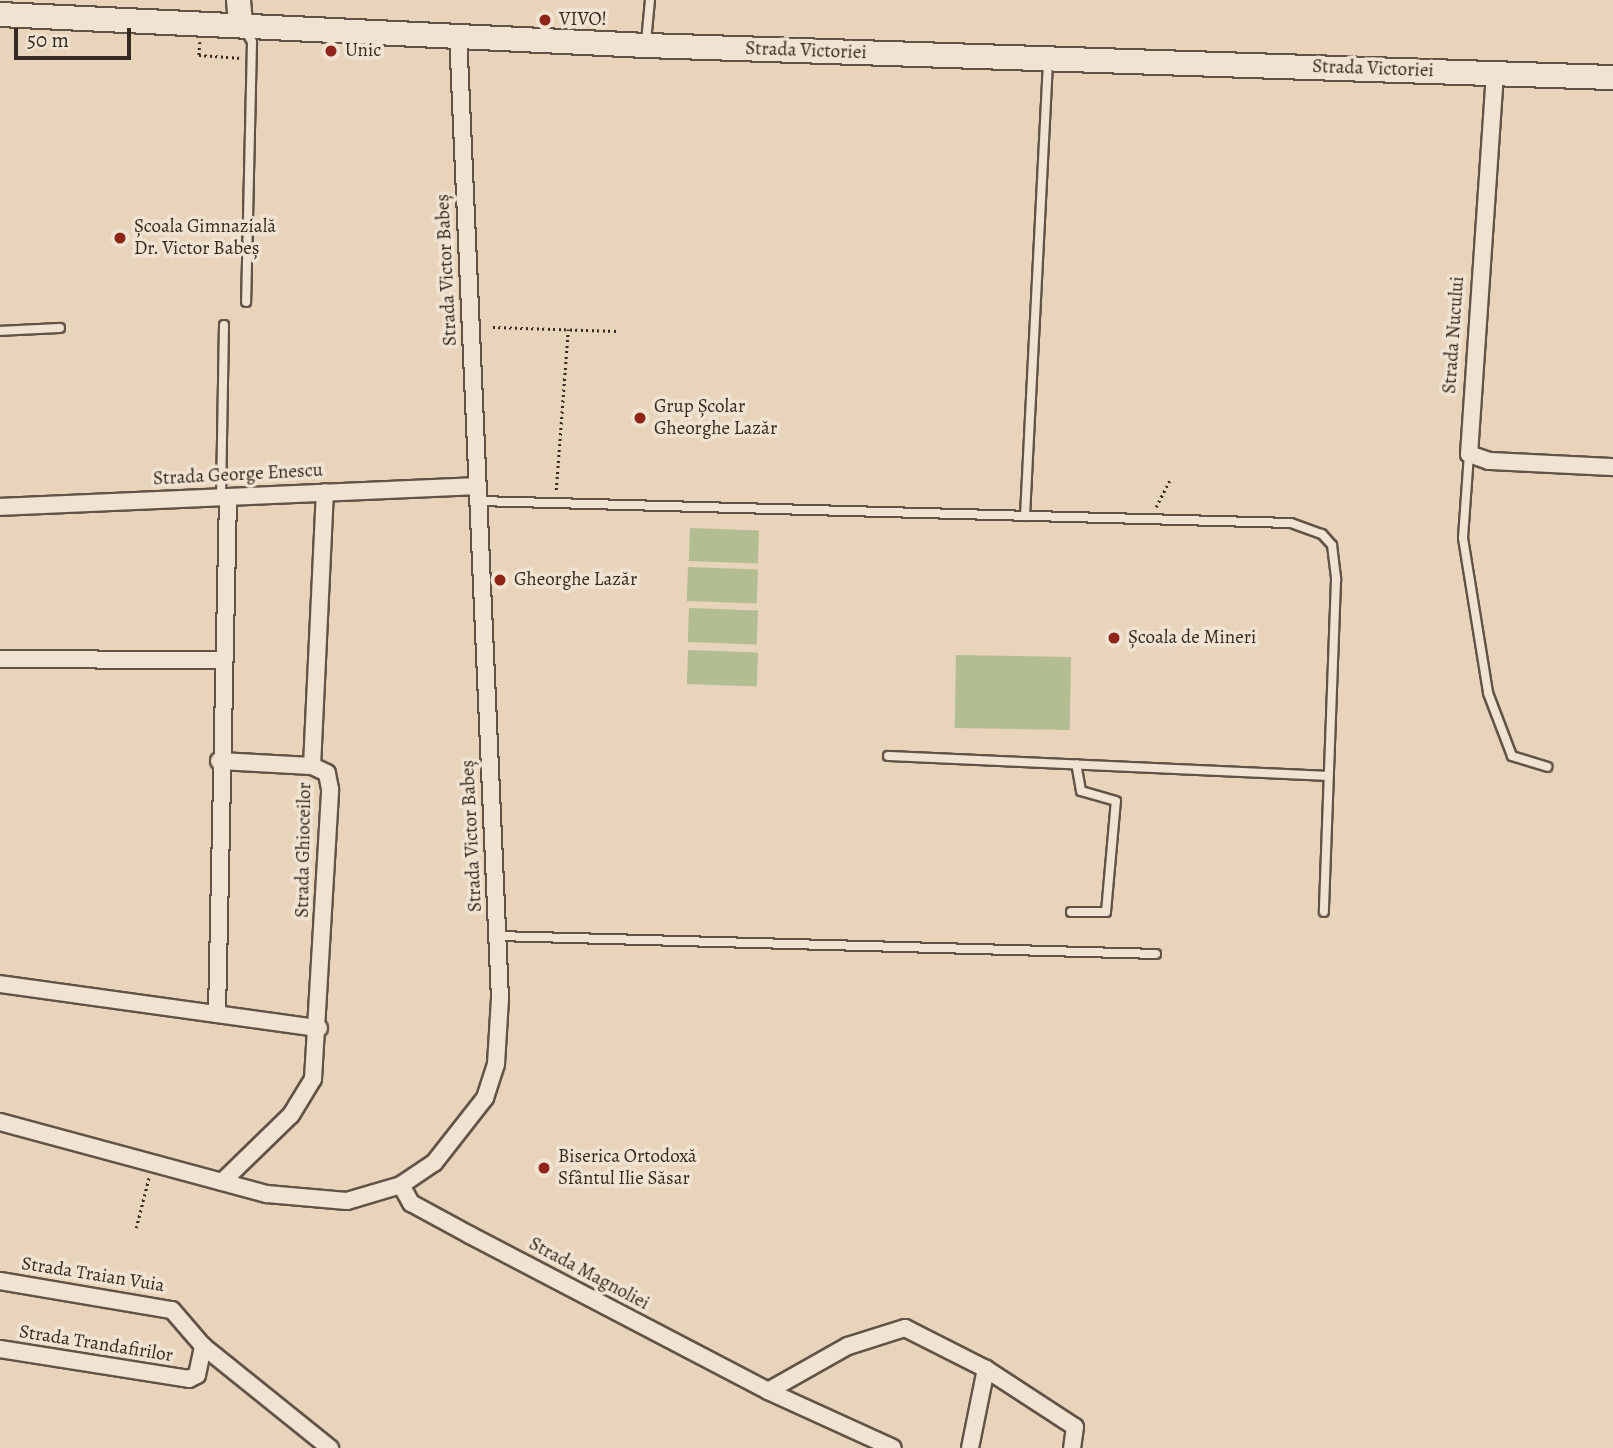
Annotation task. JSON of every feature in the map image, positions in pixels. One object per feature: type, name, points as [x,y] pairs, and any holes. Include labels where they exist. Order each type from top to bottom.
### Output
[{"type":"street","name":"Strada Victoriei","points":[[0,13],[239,11],[458,34],[646,45],[1613,77]]},
{"type":"street","name":"Strada Victor Babeș","points":[[0,1122],[222,1182],[323,1202],[401,1185],[455,1143],[491,1082],[500,1036],[497,936],[458,34]]},
{"type":"street","name":"Strada Nucului","points":[[1469,454],[1495,73]]},
{"type":"street","points":[[1469,454],[1489,461],[1613,467]]},
{"type":"street","name":"Strada George Enescu","points":[[0,507],[325,492],[478,493]]},
{"type":"street","name":"Strada Ghioceilor","points":[[222,1182],[303,1100],[313,1079],[319,1028],[330,789],[327,773],[313,766],[325,492]]},
{"type":"street","points":[[217,1014],[225,497]]},
{"type":"street","points":[[0,659],[223,660]]},
{"type":"street","points":[[219,761],[313,766]]},
{"type":"street","points":[[0,984],[319,1028]]},
{"type":"street","name":"Strada Magnoliei","points":[[401,1185],[411,1203],[768,1391],[892,1448]]},
{"type":"street","name":"Strada Traian Vuia","points":[[0,1282],[172,1310],[203,1346],[330,1448]]},
{"type":"street","points":[[768,1391],[848,1346],[905,1328],[986,1369],[1076,1427],[1072,1448]]},
{"type":"street","name":"Strada Trandafirilor","points":[[0,1349],[188,1379],[197,1375],[203,1346]]},
{"type":"street","points":[[970,1448],[986,1369]]},
{"type":"lane","points":[[646,45],[650,0]]},
{"type":"lane","points":[[239,11],[252,42],[246,302]]},
{"type":"lane","points":[[1025,516],[1048,58]]},
{"type":"lane","points":[[224,325],[225,497]]},
{"type":"lane","points":[[0,331],[60,328]]},
{"type":"lane","points":[[1469,454],[1463,538],[1491,705],[1512,756],[1547,767]]},
{"type":"lane","points":[[478,493],[555,503],[1290,523],[1332,545],[1336,580],[1326,776],[1324,912]]},
{"type":"lane","points":[[888,756],[1326,776]]},
{"type":"lane","points":[[1072,912],[1106,912],[1116,801],[1081,791],[1076,764]]},
{"type":"lane","points":[[497,936],[1156,954]]},
{"type":"path","points":[[494,327],[617,331]]},
{"type":"path","points":[[555,503],[568,330]]},
{"type":"path","points":[[1150,519],[1170,479]]},
{"type":"path","points":[[136,1228],[150,1172]]},
{"type":"green space","points":[[690,528],[759,530],[758,563],[689,561]]},
{"type":"green space","points":[[688,567],[758,569],[757,603],[687,601]]},
{"type":"green space","points":[[689,608],[758,610],[757,644],[688,642]]},
{"type":"green space","points":[[688,650],[758,652],[757,686],[687,684]]},
{"type":"green space","points":[[956,655],[1071,657],[1070,730],[955,728]]},
{"type":"place","name":"VIVO!","points":[[545,20]]},
{"type":"place","name":"Unic","points":[[331,51]]},
{"type":"place","name":"Școala Gimnazială Dr. Victor Babeș","points":[[120,238]]},
{"type":"place","name":"Grup Școlar Gheorghe Lazăr","points":[[640,418]]},
{"type":"place","name":"Gheorghe Lazăr","points":[[500,580]]},
{"type":"place","name":"Școala de Mineri","points":[[1114,638]]},
{"type":"place","name":"Biserica Ortodoxă Sfântul Ilie Săsar","points":[[544,1168]]}]
